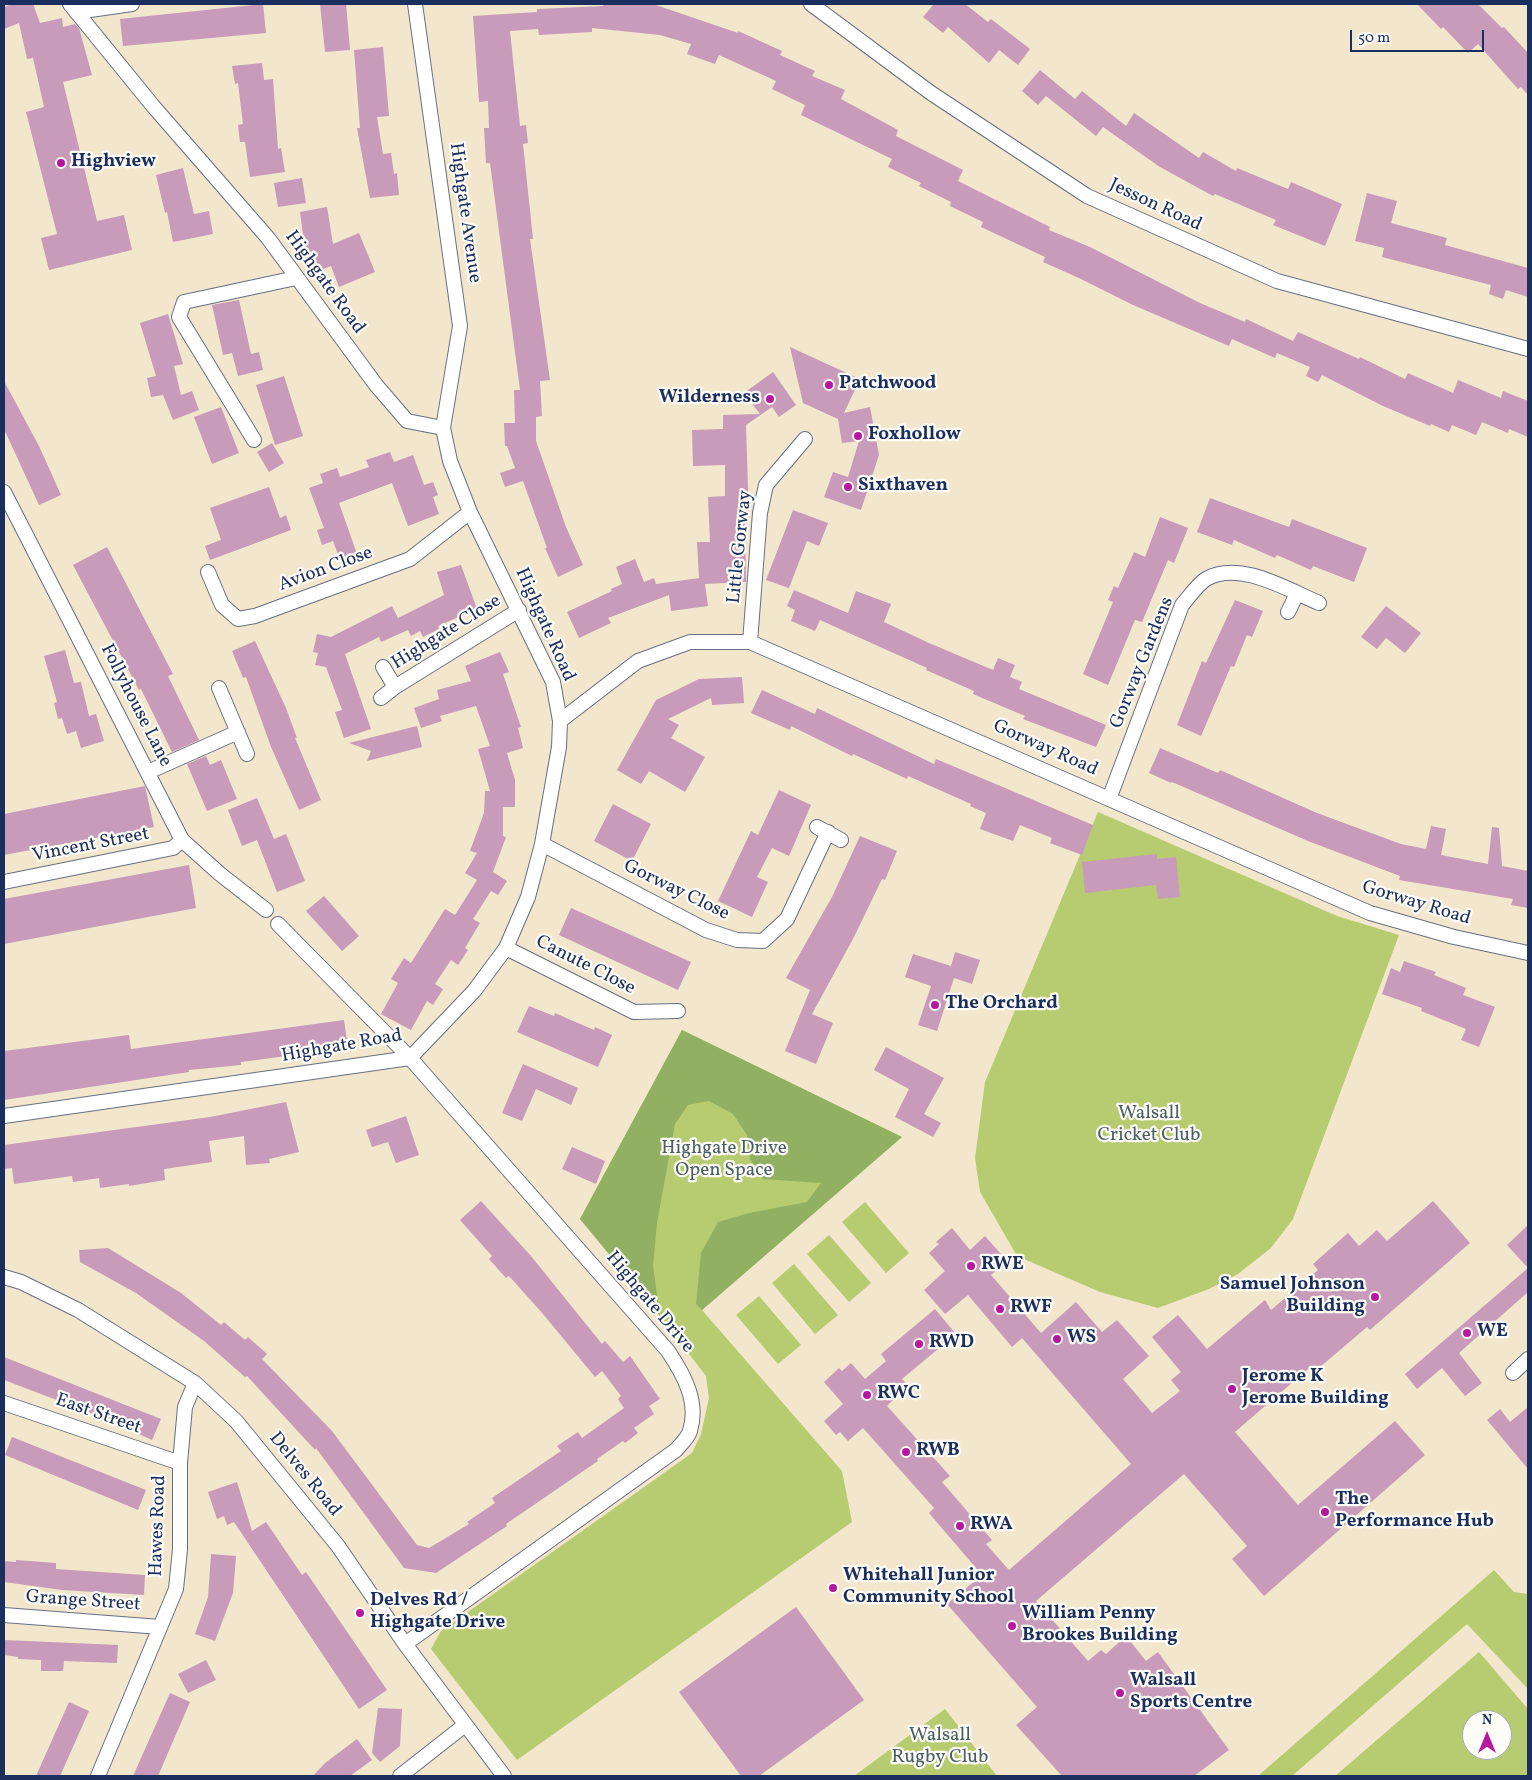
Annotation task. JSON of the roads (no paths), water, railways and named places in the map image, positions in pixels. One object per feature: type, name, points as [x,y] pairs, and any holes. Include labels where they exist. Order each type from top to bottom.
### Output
[{"type":"street","points":[[73,8],[132,4]]},
{"type":"street","name":"Highgate Avenue","points":[[415,4],[460,326],[443,428]]},
{"type":"street","name":"Jesson Road","points":[[811,4],[932,93],[1087,196],[1277,281],[1528,349]]},
{"type":"street","name":"Highgate Road","points":[[4,1116],[410,1058],[474,991],[506,948],[528,897],[542,844],[559,747],[560,721],[553,682],[470,512],[450,461],[443,428],[407,421],[376,385],[268,238],[153,106],[73,8]]},
{"type":"street","points":[[254,440],[178,317],[180,308],[184,302],[296,278]]},
{"type":"street","name":"Little Gorway","points":[[750,642],[760,513],[766,485],[804,439]]},
{"type":"street","name":"Follyhouse Lane","points":[[4,492],[182,840],[220,874],[266,910]]},
{"type":"street","name":"Avion Close","points":[[208,572],[222,605],[238,619],[255,616],[410,559],[470,512]]},
{"type":"street","name":"Gorway Gardens","points":[[1109,799],[1182,605],[1204,580],[1224,572],[1243,572],[1319,603]]},
{"type":"street","points":[[1288,612],[1297,594]]},
{"type":"street","name":"Highgate Close","points":[[381,698],[395,687],[519,610]]},
{"type":"street","name":"Gorway Road","points":[[560,721],[638,661],[690,642],[750,642],[865,690],[1370,913],[1454,937],[1528,952]]},
{"type":"street","name":"Highgate Close","points":[[382,667],[395,687]]},
{"type":"street","points":[[219,688],[248,754]]},
{"type":"street","points":[[148,772],[238,732]]},
{"type":"street","name":"Gorway Close","points":[[542,844],[706,930],[737,940],[763,941],[787,919],[823,829],[841,840]]},
{"type":"street","name":"Vincent Street","points":[[4,882],[173,848],[182,840]]},
{"type":"street","points":[[278,924],[410,1058]]},
{"type":"street","name":"Canute Close","points":[[506,948],[634,1012],[678,1010]]},
{"type":"street","name":"Highgate Drive","points":[[406,1644],[676,1450],[690,1432],[692,1402],[686,1377],[668,1351],[410,1058]]},
{"type":"street","name":"Delves Road","points":[[4,1277],[21,1282],[78,1310],[196,1383],[236,1421],[326,1531],[406,1644],[504,1776]]},
{"type":"street","points":[[1513,1373],[1528,1359]]},
{"type":"street","name":"Hawes Road","points":[[98,1776],[176,1589],[180,1549],[180,1462],[185,1407],[196,1383]]},
{"type":"street","name":"East Street","points":[[4,1403],[180,1462]]},
{"type":"street","name":"Grange Street","points":[[4,1615],[160,1627]]},
{"type":"street","points":[[400,1776],[465,1725]]},
{"type":"place","name":"Highview","points":[[61,163]]},
{"type":"place","name":"Patchwood","points":[[829,385]]},
{"type":"place","name":"Wilderness","points":[[770,399]]},
{"type":"place","name":"Foxhollow","points":[[858,436]]},
{"type":"place","name":"Sixthaven","points":[[848,487]]},
{"type":"place","name":"The Orchard","points":[[935,1005]]},
{"type":"place","name":"RWE","points":[[971,1266]]},
{"type":"place","name":"Samuel Johnson Building","points":[[1375,1297]]},
{"type":"place","name":"RWF","points":[[1000,1309]]},
{"type":"place","name":"WE","points":[[1467,1333]]},
{"type":"place","name":"WS","points":[[1057,1339]]},
{"type":"place","name":"RWD","points":[[919,1344]]},
{"type":"place","name":"Jerome K Jerome Building","points":[[1232,1389]]},
{"type":"place","name":"RWC","points":[[867,1395]]},
{"type":"place","name":"RWB","points":[[906,1452]]},
{"type":"place","name":"The Performance Hub","points":[[1325,1512]]},
{"type":"place","name":"RWA","points":[[960,1526]]},
{"type":"place","name":"Whitehall Junior Community School","points":[[833,1588]]},
{"type":"place","name":"Delves Rd / Highgate Drive","points":[[360,1613]]},
{"type":"place","name":"William Penny Brookes Building","points":[[1012,1626]]},
{"type":"place","name":"Walsall Sports Centre","points":[[1120,1693]]},
{"type":"park label","name":"Walsall Cricket Club","points":[[1149,1126]]},
{"type":"park label","name":"Highgate Drive Open Space","points":[[724,1161]]},
{"type":"park label","name":"Walsall Rugby Club","points":[[940,1748]]}]
